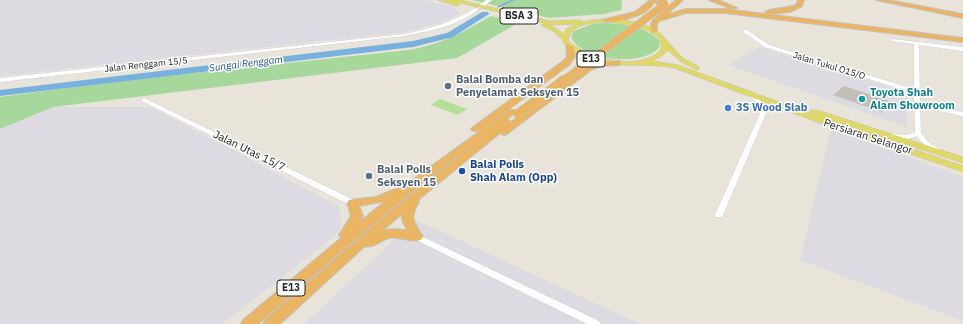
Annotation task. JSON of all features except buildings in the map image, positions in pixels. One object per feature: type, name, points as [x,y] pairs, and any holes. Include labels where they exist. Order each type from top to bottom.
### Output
[{"type":"highway","points":[[654,32],[654,24],[658,19],[680,0]]},
{"type":"highway","points":[[712,0],[735,8],[761,12],[790,10],[799,6],[801,0]]},
{"type":"highway","points":[[879,0],[963,15]]},
{"type":"highway","points":[[894,0],[963,15]]},
{"type":"highway","points":[[641,10],[642,1]]},
{"type":"highway","points":[[604,20],[621,19],[662,1]]},
{"type":"highway","name":"E13","points":[[248,324],[337,256],[418,188],[454,166],[515,113],[662,1]]},
{"type":"highway","points":[[658,19],[686,11],[725,11],[963,40]]},
{"type":"highway","points":[[438,164],[476,129],[566,63],[571,57],[567,42]]},
{"type":"highway","points":[[454,166],[504,132],[588,68],[599,64],[617,63]]},
{"type":"highway","name":"E13","points":[[418,188],[438,164],[515,113]]},
{"type":"highway","points":[[337,256],[357,216],[353,203],[378,200],[418,188]]},
{"type":"highway","points":[[417,237],[408,223],[408,208],[418,188]]},
{"type":"highway","points":[[337,256],[389,232],[402,233],[417,237]]},
{"type":"highway","name":"E13","points":[[270,324],[337,256]]},
{"type":"main road","name":"BSA 3","points":[[440,0],[553,24],[587,22]]},
{"type":"main road","name":"BSA 3","points":[[453,0],[549,27],[567,42]]},
{"type":"main road","points":[[654,32],[628,23],[604,20],[587,22],[572,28],[567,42],[585,56],[617,63],[637,62],[662,54],[666,44]]},
{"type":"main road","name":"Persiaran Selangor","points":[[654,32],[690,66],[811,111],[963,160]]},
{"type":"main road","name":"Persiaran Selangor","points":[[637,62],[672,65],[796,112],[963,168]]},
{"type":"street","name":"Jalan Renggam 15/5","points":[[0,80],[404,35],[444,26],[460,19],[490,0]]},
{"type":"street","name":"Jalan Tukul O15/O","points":[[745,31],[767,46],[917,92]]},
{"type":"street","points":[[893,40],[963,49]]},
{"type":"street","points":[[916,43],[918,133],[926,142],[942,153]]},
{"type":"street","points":[[747,93],[758,100],[765,109]]},
{"type":"street","name":"Jalan Utas 15/7","points":[[144,100],[353,203]]},
{"type":"street","points":[[918,104],[963,114]]},
{"type":"street","points":[[765,109],[777,108],[796,112]]},
{"type":"street","points":[[719,215],[765,109]]},
{"type":"street","points":[[888,136],[908,137],[918,133]]},
{"type":"street","points":[[417,237],[596,324]]},
{"type":"shaded area","points":[[0,0],[425,0],[454,7],[460,14],[436,24],[406,32],[0,76]]},
{"type":"shaded area","points":[[759,47],[901,91],[908,95],[907,127],[728,65]]},
{"type":"shaded area","points":[[53,107],[151,107],[340,207],[341,231],[222,324],[0,324],[0,129]]},
{"type":"shaded area","points":[[831,129],[963,177],[963,321],[800,260]]},
{"type":"shaded area","points":[[416,220],[640,324],[304,324]]},
{"type":"green space","points":[[472,0],[622,1],[621,10],[604,14],[549,18]]},
{"type":"green space","points":[[491,16],[518,23],[457,58],[53,107],[0,129],[0,97],[111,82],[409,50],[431,45],[452,37]]},
{"type":"green space","points":[[605,23],[626,25],[640,29],[653,35],[659,40],[660,46],[652,53],[641,57],[614,59],[587,52],[577,45],[571,37],[574,31],[592,24]]},
{"type":"green space","points":[[440,99],[467,109],[458,115],[431,105]]},
{"type":"waterway","name":"Sungai Renggam","points":[[498,7],[513,0]]},
{"type":"waterway","name":"Sungai Renggam","points":[[0,93],[413,44],[450,35],[485,14]]},
{"type":"place","name":"Balai Bomba dan Penyelamat Seksyen 15","points":[[448,86]]},
{"type":"place","name":"Toyota Shah Alam Showroom","points":[[862,99]]},
{"type":"place","name":"3S Wood Slab","points":[[728,108]]},
{"type":"place","name":"Balai Polis Shah Alam (Opp)","points":[[462,171]]},
{"type":"place","name":"Balai Polis Seksyen 15","points":[[369,176]]}]
